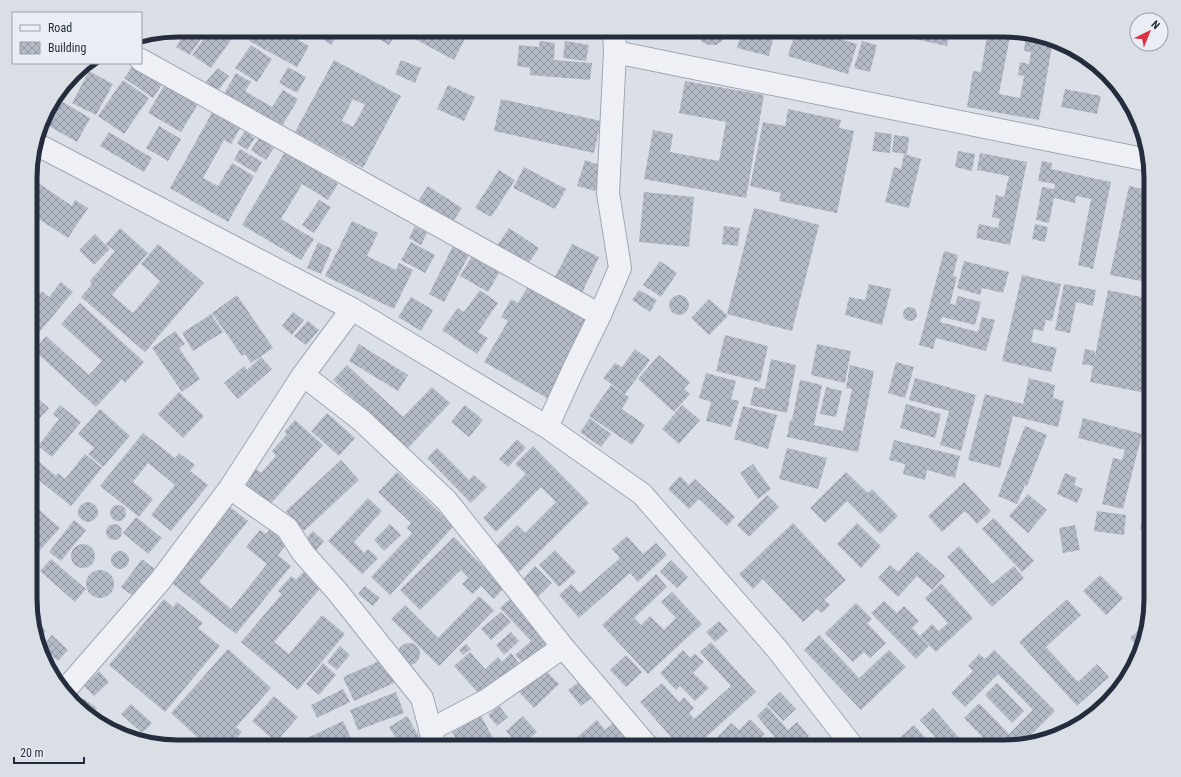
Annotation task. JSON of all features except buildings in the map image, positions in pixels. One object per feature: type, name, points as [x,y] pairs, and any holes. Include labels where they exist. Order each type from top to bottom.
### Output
[{"type":"street","points":[[547,427],[574,366],[600,315],[620,268],[608,193],[615,52],[614,37]]},
{"type":"street","points":[[615,52],[1143,159]]},
{"type":"street","points":[[142,61],[600,315]]},
{"type":"street","points":[[41,146],[352,309],[547,427],[642,494],[777,649],[848,740]]},
{"type":"street","points":[[68,687],[160,581],[230,488],[303,375],[352,309]]},
{"type":"street","points":[[303,375],[361,420],[446,500],[563,648],[642,740]]},
{"type":"street","points":[[230,488],[287,528],[302,553],[336,590],[422,698],[433,738],[563,648]]}]
